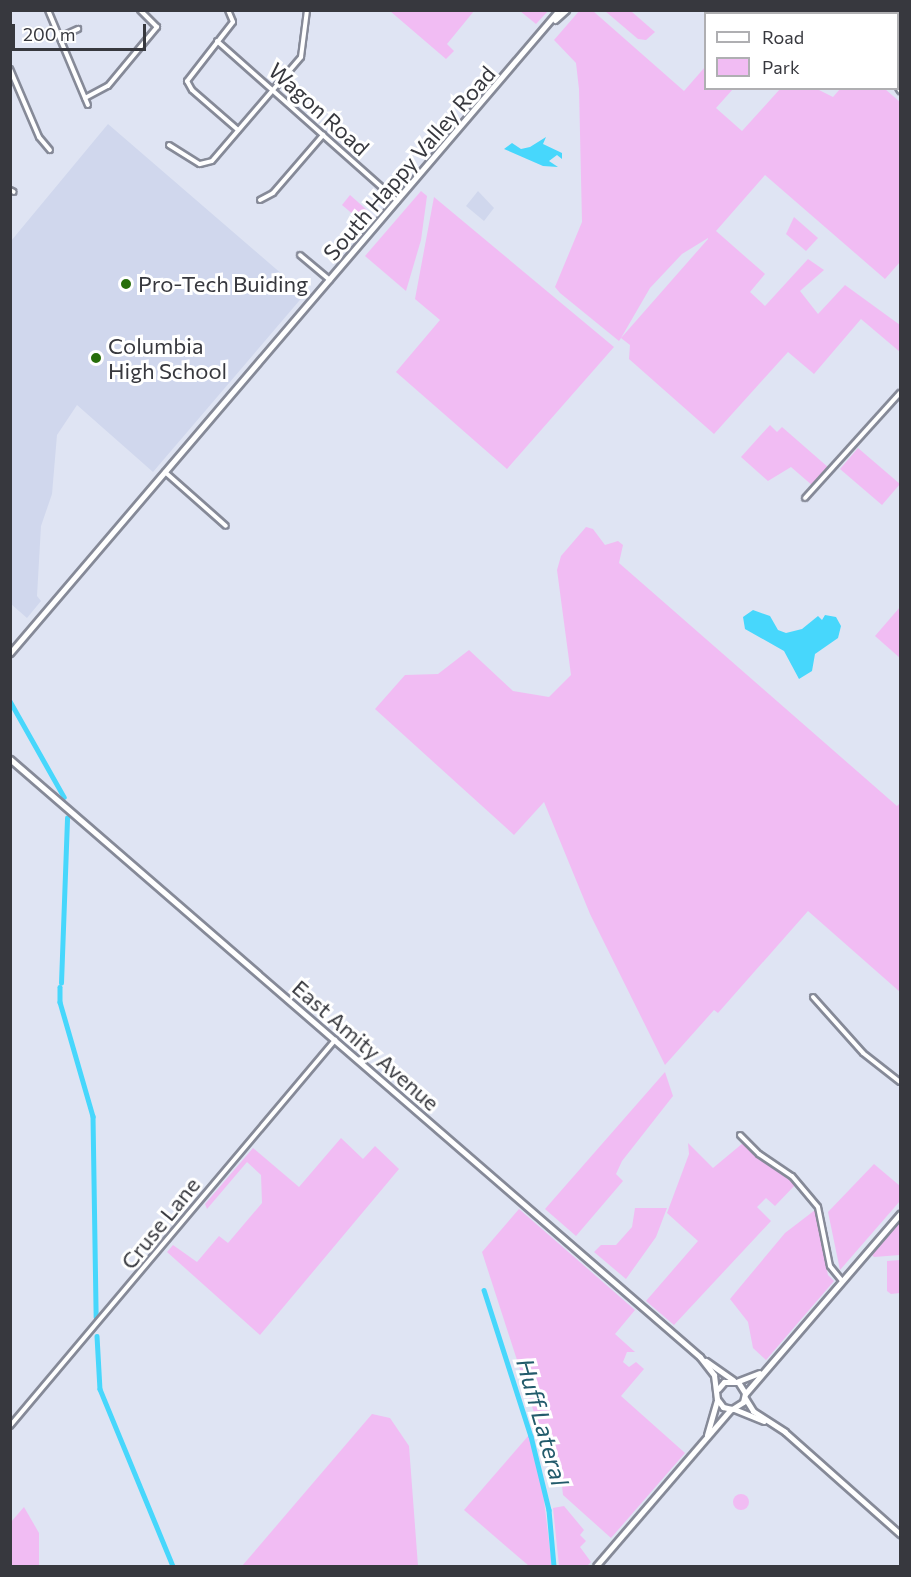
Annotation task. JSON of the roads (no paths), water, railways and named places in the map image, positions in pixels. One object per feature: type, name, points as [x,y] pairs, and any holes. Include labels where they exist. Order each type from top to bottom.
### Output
[{"type":"main road","points":[[551,23],[559,10]]},
{"type":"main road","points":[[551,23],[566,10]]},
{"type":"main road","name":"South Happy Valley Road","points":[[10,652],[551,23]]},
{"type":"main road","name":"East Amity Avenue","points":[[10,759],[700,1357],[734,1381]]},
{"type":"main road","points":[[596,1566],[900,1214]]},
{"type":"main road","name":"East Amity Avenue","points":[[700,1357],[714,1375],[718,1389]]},
{"type":"main road","points":[[705,1439],[714,1418],[718,1389],[724,1382],[763,1371]]},
{"type":"main road","points":[[734,1381],[753,1412],[774,1424],[900,1534]]},
{"type":"main road","points":[[717,1399],[732,1409],[774,1424]]},
{"type":"street","points":[[48,10],[88,105]]},
{"type":"street","points":[[85,98],[108,86],[159,27],[140,10]]},
{"type":"street","points":[[228,10],[233,17],[187,81],[192,90],[238,130]]},
{"type":"street","points":[[169,145],[203,165],[212,161],[304,52],[307,10]]},
{"type":"street","points":[[60,37],[78,29]]},
{"type":"street","name":"Wagon Road","points":[[217,41],[398,202]]},
{"type":"street","points":[[10,69],[39,137],[50,150]]},
{"type":"street","points":[[260,200],[273,193],[323,135]]},
{"type":"street","points":[[300,255],[330,281]]},
{"type":"street","points":[[805,498],[900,393]]},
{"type":"street","points":[[165,472],[226,526]]},
{"type":"street","points":[[813,997],[863,1053],[900,1082]]},
{"type":"street","name":"Cruse Lane","points":[[10,1426],[335,1040]]},
{"type":"street","points":[[740,1135],[759,1154],[797,1181],[818,1207],[830,1266],[842,1281]]},
{"type":"water","points":[[546,137],[543,144],[562,153],[562,159],[557,155],[549,161],[558,167],[543,166],[504,149],[512,143],[521,149],[530,147]]},
{"type":"water","points":[[753,610],[770,616],[778,630],[786,633],[802,629],[818,616],[822,620],[825,615],[836,617],[841,626],[838,638],[815,654],[812,671],[799,679],[784,651],[745,629],[743,617]]},
{"type":"waterway","points":[[10,701],[64,797]]},
{"type":"waterway","points":[[61,983],[67,818]]},
{"type":"waterway","points":[[60,987],[60,1002],[93,1116],[96,1317]]},
{"type":"waterway","name":"Huff Lateral","points":[[484,1290],[531,1436],[549,1510],[554,1566]]},
{"type":"waterway","points":[[97,1336],[100,1389],[173,1566]]},
{"type":"place","name":"Pro-Tech Buiding","points":[[126,284]]},
{"type":"place","name":"Columbia High School","points":[[96,358]]}]
